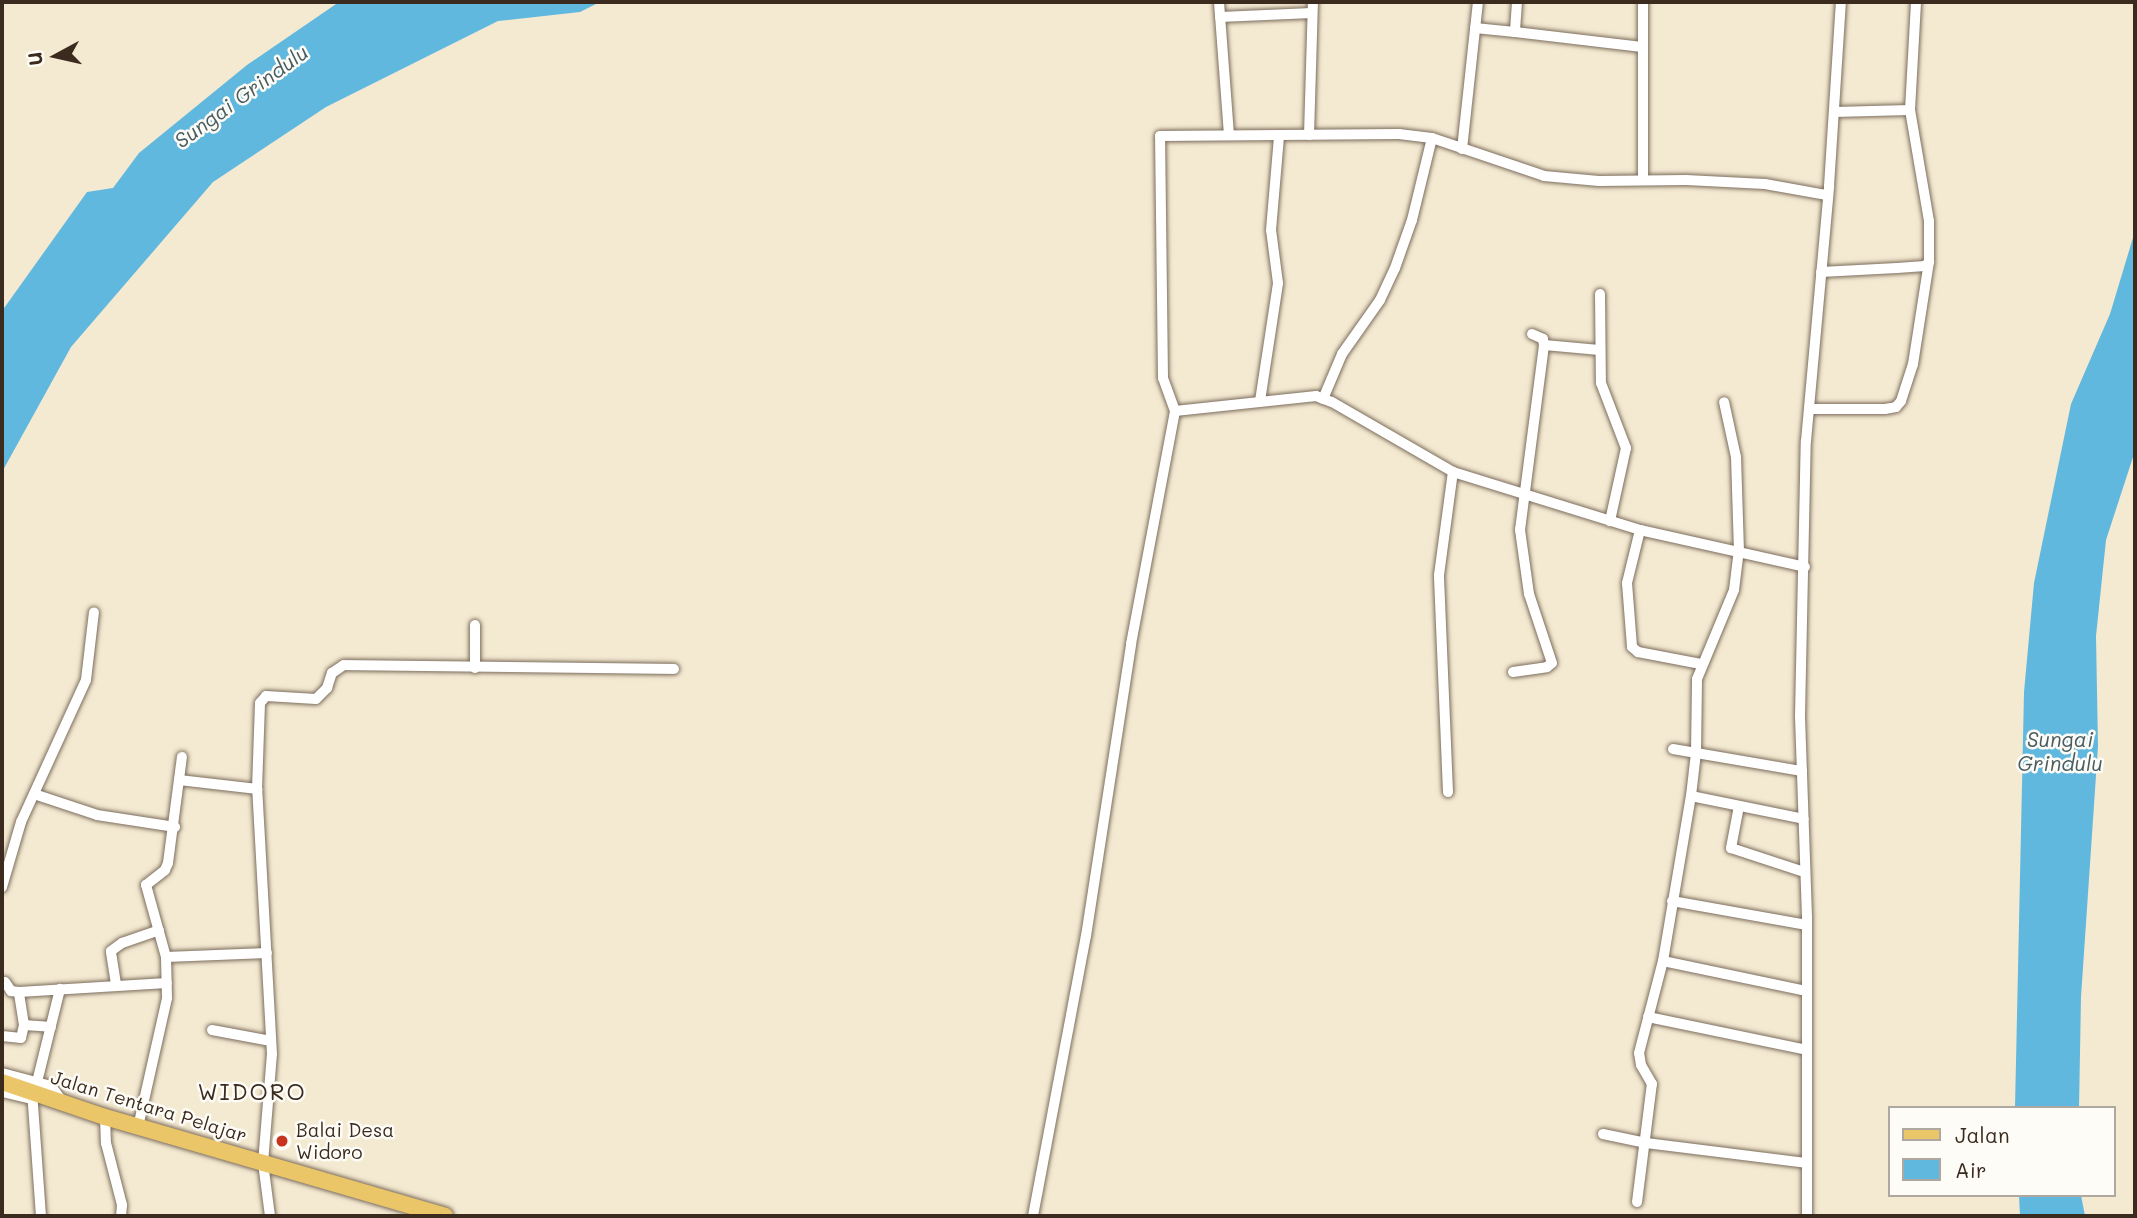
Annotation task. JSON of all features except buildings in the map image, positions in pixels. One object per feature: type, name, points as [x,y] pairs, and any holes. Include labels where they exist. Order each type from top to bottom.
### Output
[{"type":"main road","name":"Jalan Tentara Pelajar","points":[[2,1082],[33,1090],[64,1104],[138,1127],[445,1216]]},
{"type":"street","points":[[1219,2],[1229,135]]},
{"type":"street","points":[[1462,149],[1478,2]]},
{"type":"street","points":[[1515,32],[1517,2]]},
{"type":"street","points":[[1643,2],[1643,179]]},
{"type":"street","points":[[1807,1216],[1807,925],[1800,716],[1804,566],[1809,409],[1841,2]]},
{"type":"street","points":[[1809,409],[1896,407],[1901,401],[1913,364],[1928,262],[1928,221],[1910,110],[1916,2]]},
{"type":"street","points":[[1220,17],[1312,7],[1310,135]]},
{"type":"street","points":[[1475,28],[1642,47]]},
{"type":"street","points":[[1834,112],[1910,110]]},
{"type":"street","points":[[1034,1216],[1086,936],[1138,607],[1175,411],[1163,378],[1159,138],[1162,135],[1399,134],[1432,138],[1544,176],[1599,181],[1643,179],[1765,184],[1827,195]]},
{"type":"street","points":[[1260,401],[1278,283],[1271,230],[1279,136]]},
{"type":"street","points":[[1323,398],[1342,354],[1380,300],[1395,268],[1412,220],[1432,138]]},
{"type":"street","points":[[1821,272],[1925,266],[1928,262]]},
{"type":"street","points":[[1600,294],[1601,383],[1626,448],[1609,521]]},
{"type":"street","points":[[1513,672],[1547,667],[1552,663],[1524,573],[1520,530],[1522,495],[1544,345],[1543,339],[1532,334]]},
{"type":"street","points":[[1544,345],[1600,350]]},
{"type":"street","points":[[1175,411],[1316,396],[1453,472],[1640,530],[1804,566]]},
{"type":"street","points":[[1637,1202],[1652,1084],[1639,1060],[1663,961],[1691,796],[1696,753],[1697,679],[1734,590],[1739,552],[1736,457],[1724,402]]},
{"type":"street","points":[[1448,792],[1438,575],[1453,472]]},
{"type":"street","points":[[1640,530],[1627,583],[1632,647],[1638,652],[1701,664]]},
{"type":"street","points":[[2,887],[21,822],[86,680],[94,612]]},
{"type":"street","points":[[475,625],[475,668]]},
{"type":"street","points":[[270,1216],[263,1163],[272,1088],[271,1041],[257,789],[258,712],[266,696],[316,699],[327,688],[332,673],[344,665],[674,670]]},
{"type":"street","points":[[1673,749],[1802,771]]},
{"type":"street","points":[[138,1127],[163,1019],[167,983],[166,957],[146,886],[165,870],[174,827],[182,757]]},
{"type":"street","points":[[179,780],[257,789]]},
{"type":"street","points":[[34,794],[97,815],[174,827]]},
{"type":"street","points":[[1691,796],[1804,819]]},
{"type":"street","points":[[1740,806],[1731,848],[1804,872]]},
{"type":"street","points":[[1672,901],[1807,925]]},
{"type":"street","points":[[116,984],[111,951],[122,943],[159,930]]},
{"type":"street","points":[[166,957],[267,953]]},
{"type":"street","points":[[1663,961],[1807,991]]},
{"type":"street","points":[[5,982],[10,991],[19,992],[167,983]]},
{"type":"street","points":[[41,1216],[33,1090],[60,989]]},
{"type":"street","points":[[2,1036],[21,1038],[24,1025],[19,992]]},
{"type":"street","points":[[1648,1017],[1807,1050]]},
{"type":"street","points":[[24,1025],[51,1027]]},
{"type":"street","points":[[212,1030],[271,1041]]},
{"type":"street","points":[[2,1073],[33,1090]]},
{"type":"street","points":[[2,1092],[33,1090]]},
{"type":"street","points":[[105,1117],[106,1143],[122,1205],[121,1216]]},
{"type":"street","points":[[1603,1134],[1646,1143],[1806,1163]]},
{"type":"water","name":"Sungai Grindulu","points":[[339,2],[600,2],[580,12],[498,21],[326,107],[213,182],[71,347],[2,472],[2,311],[87,192],[113,188],[139,153],[247,65]]},
{"type":"water","name":"Sungai Grindulu","points":[[2135,231],[2135,451],[2106,540],[2096,636],[2098,746],[2081,997],[2079,1106],[2015,1106],[2024,692],[2034,583],[2071,404],[2110,314]]},
{"type":"water","points":[[2019,1197],[2081,1197],[2085,1216],[2020,1216]]},
{"type":"place","name":"Balai Desa Widoro","points":[[282,1141]]},
{"type":"district","name":"WIDORO","points":[[252,1091]]}]
